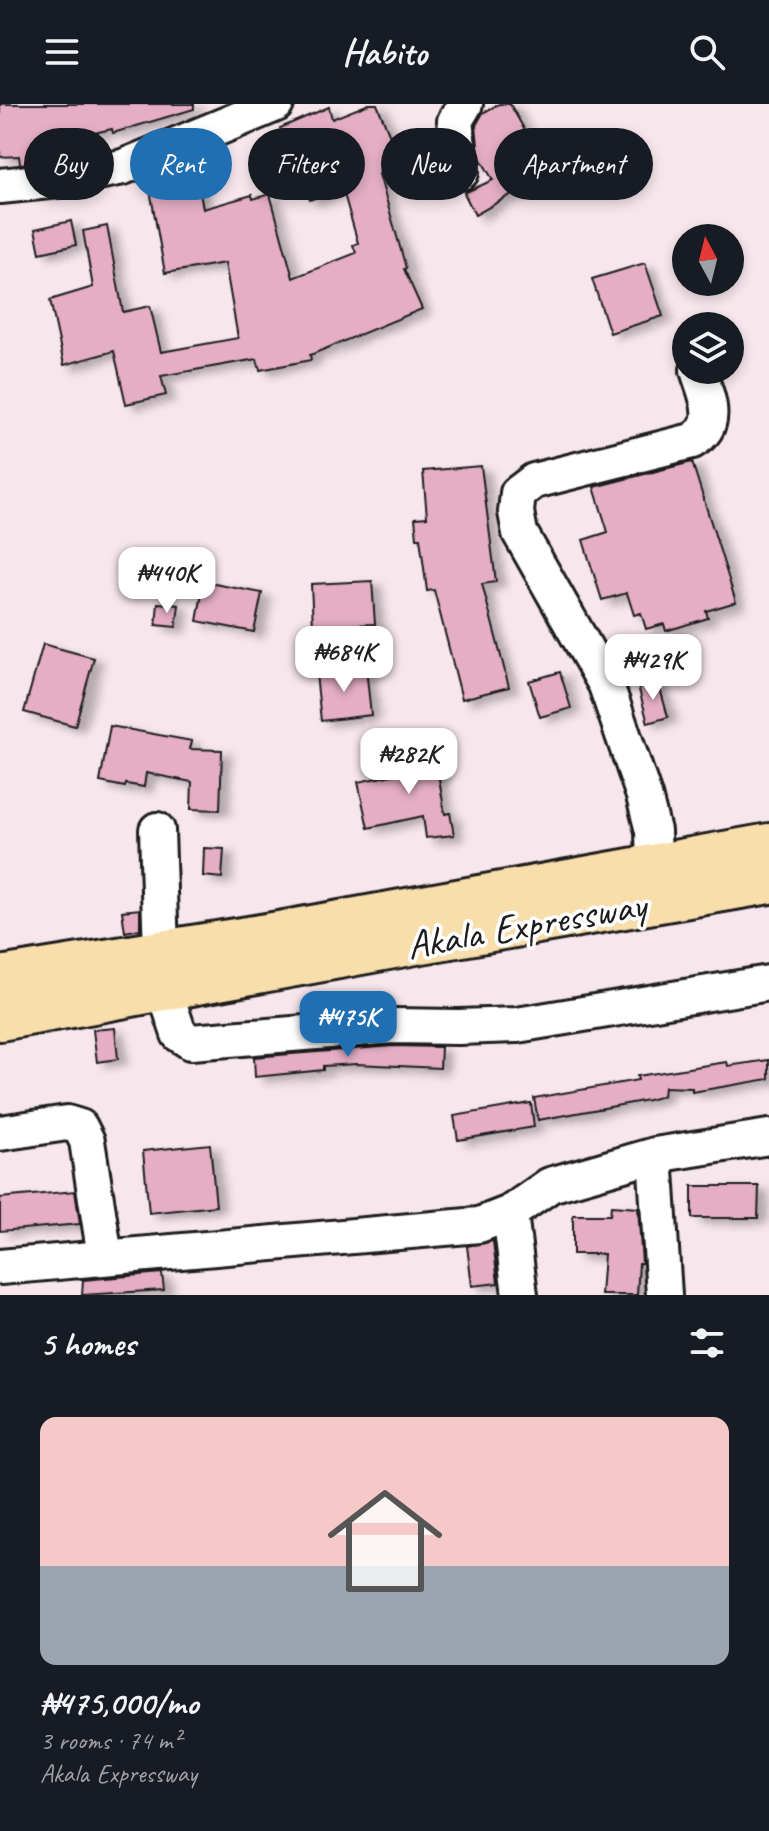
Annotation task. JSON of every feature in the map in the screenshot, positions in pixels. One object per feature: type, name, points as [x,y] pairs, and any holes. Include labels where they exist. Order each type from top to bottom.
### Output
[{"type":"main road","name":"Akala Expressway","points":[[0,1019],[162,970],[654,865],[769,845]]},
{"type":"main road","name":"Akala Expressway","points":[[0,978],[162,970],[769,882]]},
{"type":"street","points":[[0,186],[50,181],[123,167],[276,104]]},
{"type":"street","points":[[456,128],[455,121],[465,104]]},
{"type":"street","points":[[654,865],[653,831],[644,796],[606,685],[520,533],[516,504],[518,493],[534,481],[692,441],[702,435],[708,428],[710,417],[702,384]]},
{"type":"street","points":[[157,830],[162,970],[179,1034],[191,1042],[379,1026],[517,1025],[769,983]]},
{"type":"street","points":[[0,1133],[67,1123],[80,1127],[87,1141],[105,1257]]},
{"type":"street","points":[[0,1267],[479,1225],[510,1213],[550,1185],[655,1155],[769,1137]]},
{"type":"street","points":[[655,1155],[664,1295]]},
{"type":"street","points":[[510,1213],[520,1295]]},
{"type":"building","points":[[0,104],[194,104],[194,109],[114,133],[114,128],[24,128],[24,164],[20,164],[19,156],[0,157]]},
{"type":"building","points":[[369,104],[377,104],[387,128],[381,128],[381,200],[386,200],[404,269],[422,309],[310,355],[311,360],[260,370],[257,359],[161,376],[166,395],[126,404],[114,351],[64,365],[50,300],[93,287],[83,231],[107,226],[123,312],[150,306],[161,352],[238,338],[225,263],[165,273],[152,200],[201,200],[203,209],[248,196],[248,200],[272,200],[293,278],[356,253],[353,245],[358,243],[346,200],[365,200],[365,128],[280,128],[329,107],[332,119]]},
{"type":"building","points":[[499,104],[510,104],[524,128],[494,128],[494,200],[501,200],[475,215],[468,200],[478,200],[478,187],[493,180],[479,156],[476,125],[483,113]]},
{"type":"building","points":[[71,221],[76,245],[40,253],[35,229]]},
{"type":"building","points":[[645,263],[663,316],[610,333],[592,279]]},
{"type":"building","points":[[692,462],[736,602],[706,611],[708,618],[666,631],[664,624],[646,629],[641,613],[634,615],[627,593],[602,600],[583,540],[608,532],[594,487]]},
{"type":"building","points":[[481,466],[496,582],[482,584],[509,687],[462,699],[434,590],[427,591],[415,518],[427,517],[423,471]]},
{"type":"building","points":[[372,581],[375,624],[313,627],[311,584]]},
{"type":"building","points":[[204,582],[262,593],[254,632],[197,621]]},
{"type":"building","points":[[158,603],[179,605],[176,627],[156,625]]},
{"type":"building","points":[[43,644],[94,658],[75,726],[24,712]]},
{"type":"building","points":[[366,668],[371,715],[321,721],[316,674]]},
{"type":"building","points":[[560,672],[571,708],[540,717],[529,681]]},
{"type":"building","points":[[658,681],[668,717],[648,723],[638,686]]},
{"type":"building","points":[[110,726],[192,741],[190,749],[222,750],[220,810],[191,809],[192,782],[146,773],[144,787],[100,782]]},
{"type":"building","points":[[433,744],[445,814],[450,813],[454,835],[426,838],[423,816],[368,828],[358,782],[416,770],[412,747]]},
{"type":"building","points":[[204,848],[224,849],[222,878],[203,876]]},
{"type":"building","points":[[140,909],[140,929],[125,932],[122,911]]},
{"type":"building","points":[[115,1028],[118,1059],[97,1062],[93,1030]]},
{"type":"building","points":[[393,1046],[441,1047],[440,1068],[356,1064],[255,1077],[254,1057]]},
{"type":"building","points":[[769,1060],[769,1079],[692,1092],[692,1088],[664,1087],[663,1096],[648,1100],[538,1120],[534,1098],[638,1080],[637,1076],[727,1062],[728,1066]]},
{"type":"building","points":[[531,1103],[534,1127],[458,1140],[454,1116]]},
{"type":"building","points":[[210,1144],[216,1206],[149,1213],[143,1151]]},
{"type":"building","points":[[692,1186],[759,1186],[758,1218],[692,1218]]},
{"type":"building","points":[[75,1191],[80,1224],[0,1231],[0,1198]]},
{"type":"building","points":[[611,1206],[638,1208],[642,1263],[639,1263],[637,1295],[601,1295],[604,1254],[573,1254],[573,1215],[610,1215]]},
{"type":"building","points":[[493,1241],[498,1283],[472,1286],[467,1246]]},
{"type":"building","points":[[162,1273],[164,1290],[82,1295],[83,1280]]}]
